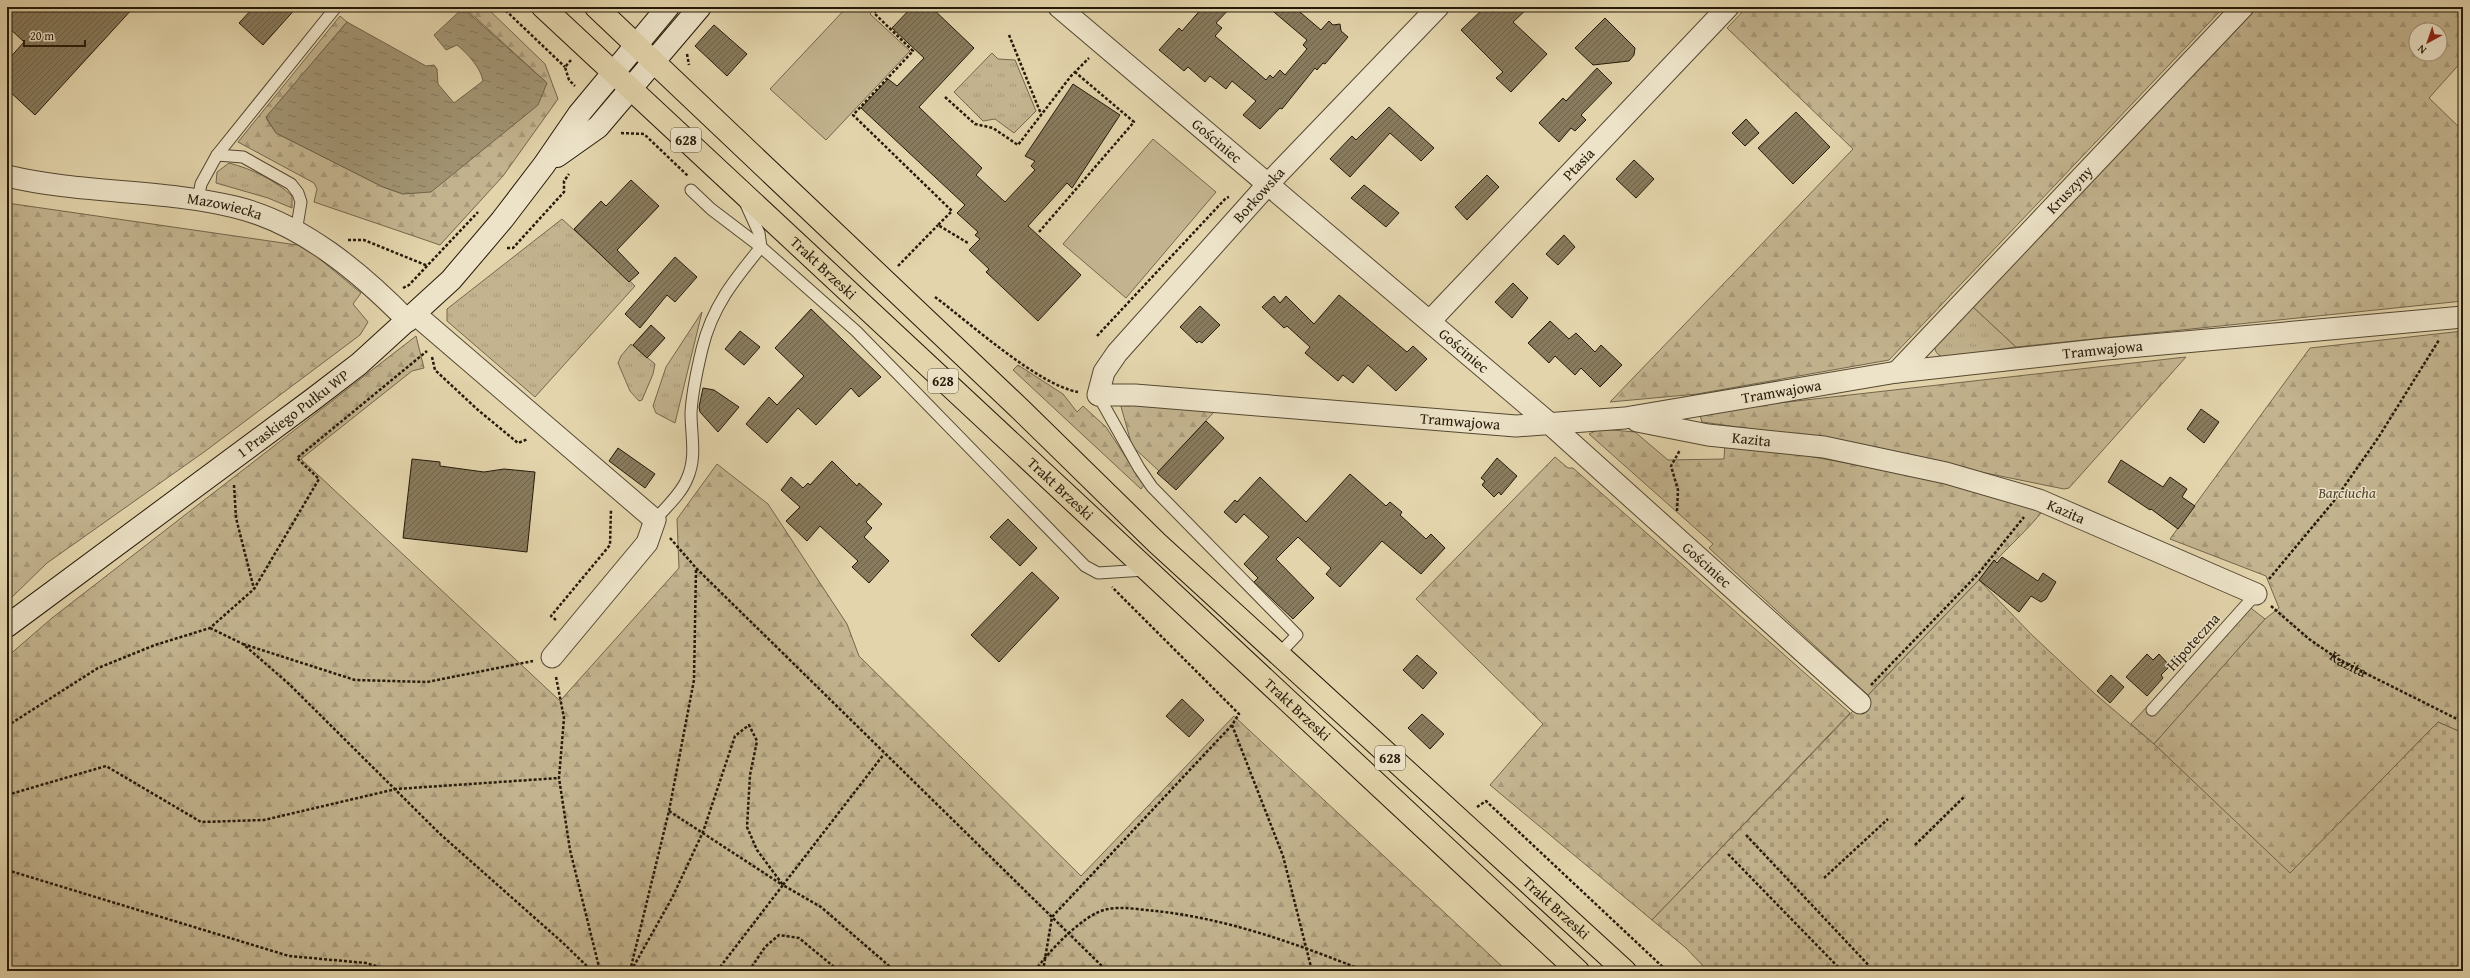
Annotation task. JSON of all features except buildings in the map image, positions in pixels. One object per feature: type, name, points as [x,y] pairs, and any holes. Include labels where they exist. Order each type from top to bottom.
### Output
[{"type":"main road","name":"Trakt Brzeski","points":[[543,7],[1578,971]]},
{"type":"main road","name":"Trakt Brzeski","points":[[596,7],[1013,402],[1157,543],[1459,821],[1625,971]]},
{"type":"street","name":"1 Praskiego Pułku WP","points":[[7,626],[359,364],[412,318],[479,249],[544,165],[579,114],[668,7]]},
{"type":"street","name":"1 Praskiego Pułku WP","points":[[544,165],[598,127],[700,7]]},
{"type":"street","name":"Gościniec","points":[[1059,7],[1269,183],[1865,695]]},
{"type":"street","name":"Borkowska","points":[[1098,395],[1104,372],[1117,353],[1269,183],[1438,7]]},
{"type":"street","name":"Ptasia","points":[[1430,321],[1728,7]]},
{"type":"street","name":"Kruszyny","points":[[1897,372],[2243,7]]},
{"type":"street","name":"Mazowiecka","points":[[7,176],[68,188],[198,200],[236,207],[296,232],[347,266],[412,318],[655,520]]},
{"type":"street","name":"Tramwajowa","points":[[1098,395],[1135,395],[1516,426],[1625,418],[1897,372],[2106,349],[2455,318]]},
{"type":"street","name":"Kazita","points":[[1625,418],[1690,432],[1824,447],[1946,473],[2039,500],[2256,594]]},
{"type":"street","points":[[552,657],[647,543],[655,520]]},
{"type":"lane","points":[[198,200],[201,184],[217,155],[336,7]]},
{"type":"lane","points":[[217,155],[232,154],[242,157],[291,184],[298,193],[301,202],[296,232]]},
{"type":"lane","points":[[691,190],[711,209],[761,247],[856,331],[1085,566],[1098,573],[1146,570]]},
{"type":"lane","points":[[740,192],[758,234],[761,247]]},
{"type":"lane","points":[[655,520],[687,480],[694,459],[691,412],[702,348],[712,317],[725,292],[761,247]]},
{"type":"lane","points":[[1098,395],[1139,468],[1152,487],[1297,635],[1278,655]]},
{"type":"lane","name":"Hipoteczna","points":[[2152,710],[2256,594]]},
{"type":"path","points":[[502,7],[565,67]]},
{"type":"path","points":[[880,7],[874,13],[913,51],[853,115],[952,211],[897,268]]},
{"type":"path","points":[[1009,35],[1042,114]]},
{"type":"path","points":[[687,47],[690,67]]},
{"type":"path","points":[[945,97],[975,124],[993,128],[1018,145],[1075,72],[1092,55]]},
{"type":"path","points":[[1039,232],[1134,122],[1075,72]]},
{"type":"path","points":[[623,132],[644,134],[697,184],[691,190]]},
{"type":"path","points":[[1097,336],[1203,220],[1226,198],[1233,197]]},
{"type":"path","points":[[397,287],[409,285],[481,209]]},
{"type":"path","points":[[938,225],[968,243]]},
{"type":"path","points":[[341,240],[364,240],[428,266]]},
{"type":"path","points":[[891,262],[903,272]]},
{"type":"path","points":[[933,295],[1017,360],[1064,389],[1098,395]]},
{"type":"path","points":[[2256,594],[2334,501],[2378,438],[2455,318]]},
{"type":"path","points":[[7,726],[98,668],[155,646],[210,628],[254,589],[319,479],[297,458],[430,348],[435,370],[478,410],[518,443],[530,438]]},
{"type":"path","points":[[1677,517],[1678,490],[1671,466],[1690,432]]},
{"type":"path","points":[[232,460],[236,518],[254,589]]},
{"type":"path","points":[[1865,695],[1978,574],[2039,500]]},
{"type":"path","points":[[572,633],[551,616],[610,545],[611,509],[606,505]]},
{"type":"path","points":[[655,520],[696,568],[1107,971]]},
{"type":"path","points":[[630,971],[669,811],[694,680],[696,568]]},
{"type":"path","points":[[1043,971],[1052,917],[1232,725],[1239,714],[1098,573]]},
{"type":"path","name":"Kazita","points":[[2256,594],[2309,638],[2341,661],[2463,722]]},
{"type":"path","points":[[210,628],[243,644],[355,680],[427,682],[552,657],[564,718],[559,778],[570,850],[600,971]]},
{"type":"path","points":[[243,644],[289,684],[439,833],[562,942],[592,971]]},
{"type":"path","points":[[630,971],[672,898],[703,832],[735,736],[749,725],[757,741],[750,776],[748,827],[758,850],[783,885]]},
{"type":"path","points":[[1232,725],[1283,856],[1308,948],[1312,971]]},
{"type":"path","points":[[717,971],[884,754]]},
{"type":"path","points":[[7,795],[106,766],[201,822],[264,820],[396,789],[559,778]]},
{"type":"path","points":[[1914,845],[1964,796]]},
{"type":"path","points":[[1459,821],[1486,801],[1668,971]]},
{"type":"path","points":[[669,811],[783,885],[821,907],[895,971]]},
{"type":"path","points":[[1824,878],[1888,819]]},
{"type":"path","points":[[1746,835],[1874,971]]},
{"type":"path","points":[[1728,854],[1842,971]]},
{"type":"path","points":[[7,870],[289,956],[366,963],[392,971]]},
{"type":"path","points":[[1035,971],[1046,954],[1086,920],[1107,909],[1134,909],[1192,915],[1246,928],[1308,948],[1365,971]]},
{"type":"path","points":[[749,971],[765,947],[779,935],[799,938],[839,971]]},
{"type":"green space","points":[[464,7],[486,7],[545,64],[558,99],[503,176],[440,245],[314,202],[317,189],[314,183],[238,142],[340,16],[347,22],[266,118],[276,133],[383,187],[403,194],[547,83]]},
{"type":"green space","points":[[847,7],[876,7],[870,14],[910,51],[826,140],[770,89]]},
{"type":"green space","points":[[1747,7],[2224,7],[1889,360],[1697,394],[1610,402],[1853,149],[1727,28]]},
{"type":"green space","points":[[2255,7],[2463,7],[2463,60],[2429,98],[2463,131],[2463,301],[2016,347],[1971,305]]},
{"type":"green space","points":[[992,53],[998,59],[1015,60],[1036,111],[1014,133],[995,119],[983,121],[954,92]]},
{"type":"green space","points":[[1153,139],[1216,192],[1126,298],[1063,244]]},
{"type":"green space","points":[[229,163],[255,172],[271,180],[285,190],[292,196],[292,208],[268,198],[216,183],[217,172]]},
{"type":"green space","points":[[7,203],[304,246],[361,293],[353,304],[368,322],[360,335],[204,452],[47,563],[7,602]]},
{"type":"green space","points":[[562,219],[635,286],[535,397],[447,321],[447,309]]},
{"type":"green space","points":[[1971,305],[2016,347],[1944,358],[1940,356],[1935,349],[1935,344]]},
{"type":"green space","points":[[702,312],[675,423],[656,413],[653,406],[666,367]]},
{"type":"green space","name":"Barciucha","points":[[2463,331],[2463,733],[2438,722],[2290,874],[2154,744],[2265,619],[2279,608],[2266,576],[2170,539],[2310,348]]},
{"type":"green space","points":[[416,336],[424,368],[412,371],[301,459],[560,701],[679,568],[677,519],[717,464],[768,504],[847,624],[859,656],[1081,876],[1234,716],[1507,971],[7,971],[7,657],[52,618]]},
{"type":"green space","points":[[631,344],[655,364],[653,374],[642,400],[639,401],[630,391],[618,363],[621,356]]},
{"type":"green space","points":[[2186,357],[2069,488],[2064,489],[1809,437],[1702,422],[1699,412]]},
{"type":"green space","points":[[1018,365],[1063,394],[1077,412],[1083,406],[1106,427],[1144,485],[1141,489],[1013,370]]},
{"type":"green space","points":[[1120,403],[1214,412],[1159,471],[1132,446]]},
{"type":"green space","points":[[1600,429],[1635,432],[1668,460],[1724,459],[1725,442],[1886,471],[1965,488],[2045,508],[1979,580],[1868,695],[1709,548],[1713,544],[1589,434]]},
{"type":"green space","points":[[1555,457],[1568,468],[1573,468],[1850,713],[1652,920],[1490,785],[1543,724],[1416,599]]},
{"type":"green space","points":[[1979,580],[2032,635],[2095,694],[2154,744],[2290,873],[2438,722],[2463,733],[2463,959],[2452,971],[1708,971],[1686,948],[1652,920]]},
{"type":"green space","points":[[2243,602],[2265,619],[2154,744],[2131,724]]},
{"type":"water","points":[[463,8],[547,83],[538,105],[431,192],[403,194],[383,187],[276,133],[266,117],[347,22],[426,66],[434,65],[437,69],[438,84],[454,103],[483,81],[477,66],[461,48],[457,45],[446,50],[434,35]]}]
